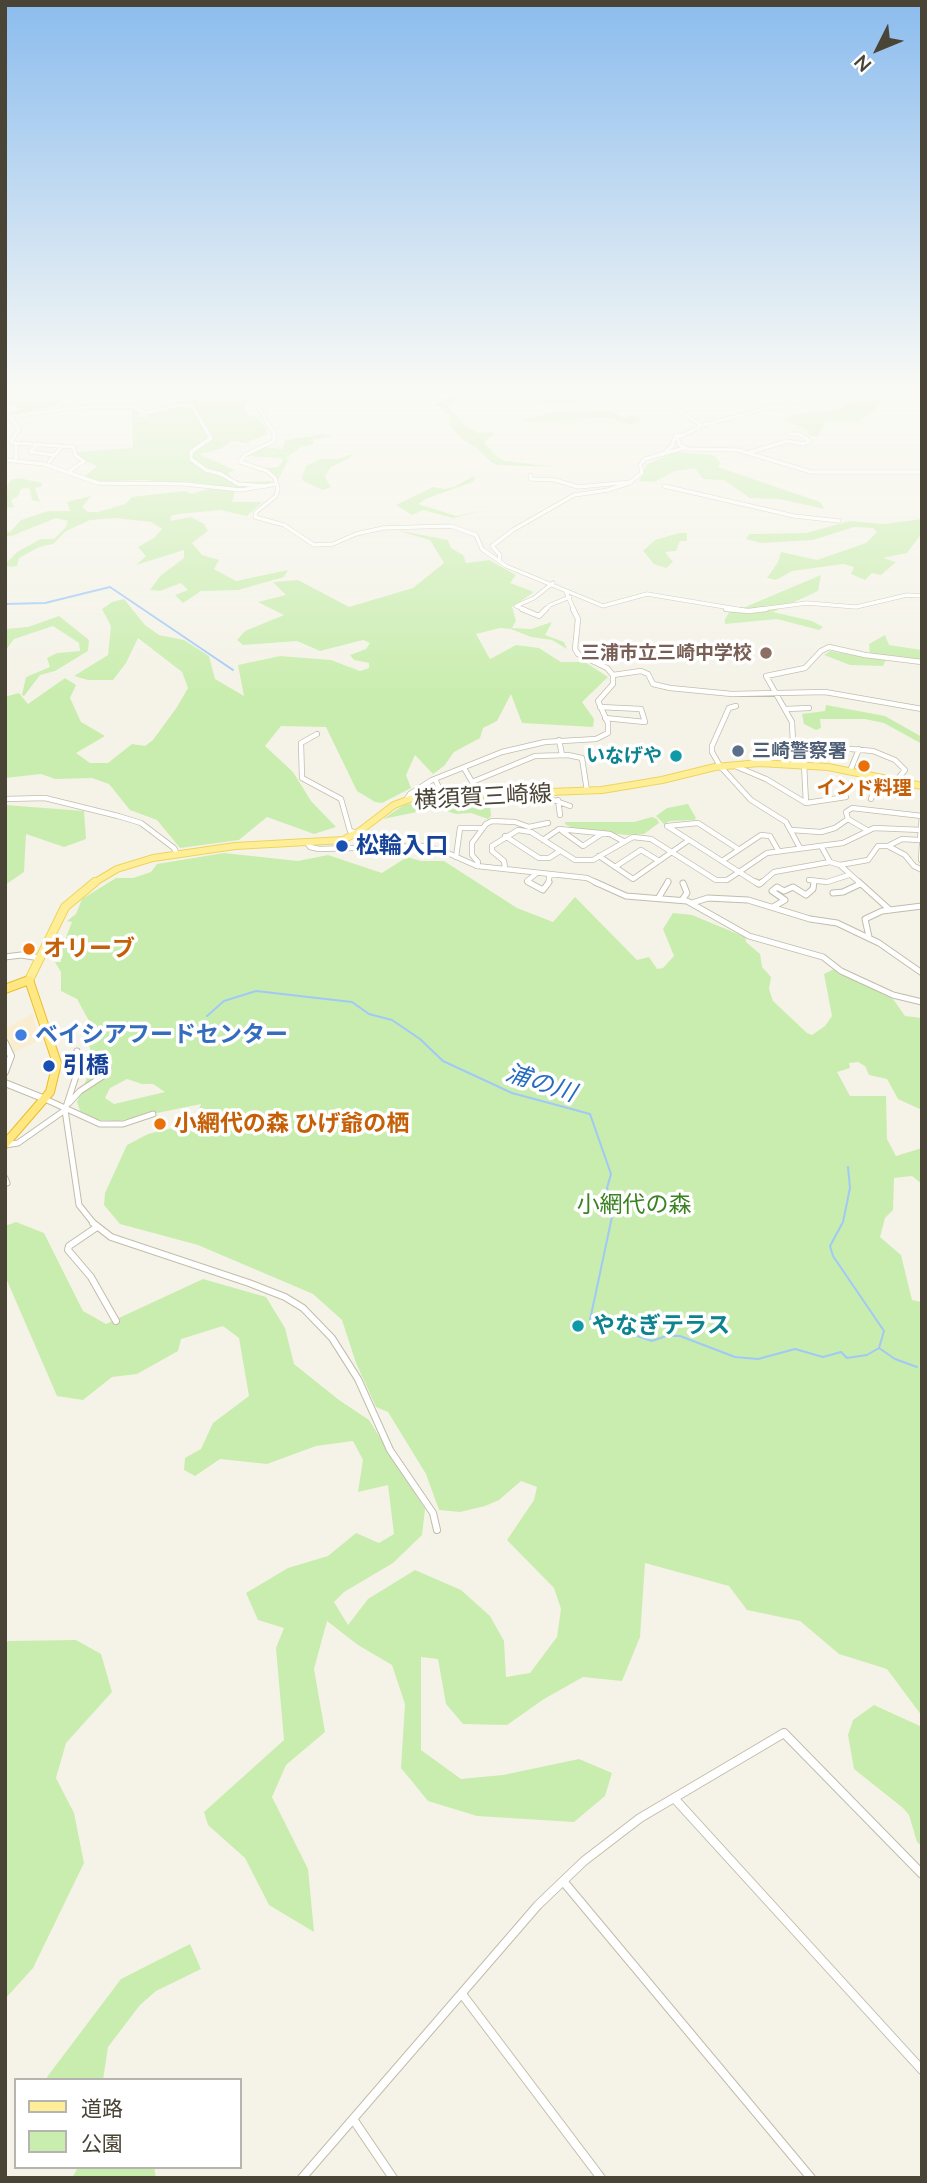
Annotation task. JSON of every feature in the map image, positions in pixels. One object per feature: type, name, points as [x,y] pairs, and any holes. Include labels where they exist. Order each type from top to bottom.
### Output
[{"type":"highway","points":[[5,989],[29,980],[55,1054],[54,1082],[45,1100],[5,1145]]},
{"type":"main road","name":"横須賀三崎線","points":[[29,980],[58,919],[83,889],[125,866],[259,843],[343,840],[357,834],[388,809],[407,799],[442,794],[587,791],[662,780],[732,765],[804,764],[922,786]]},
{"type":"street","points":[[277,493],[256,512],[255,517],[284,525],[308,543],[325,546],[356,534],[383,528],[443,525],[476,535],[482,549],[520,573],[553,583],[603,606],[647,594],[672,597],[704,606],[749,611],[807,603],[856,607],[907,595],[922,596]]},
{"type":"street","points":[[499,561],[500,555],[492,546],[513,530],[559,502],[574,495],[588,493]]},
{"type":"street","points":[[694,493],[794,516],[839,521]]},
{"type":"street","points":[[553,583],[534,598],[516,607],[539,616],[551,606],[570,597]]},
{"type":"street","points":[[407,799],[410,794],[435,779],[514,748],[604,736],[609,729],[598,699],[613,684],[613,675],[607,668],[578,654],[575,649],[578,619],[565,590]]},
{"type":"street","points":[[794,764],[792,722],[766,676],[804,668],[829,647],[865,655],[922,662]]},
{"type":"street","points":[[613,675],[641,671],[648,674],[651,682],[660,686],[732,694],[825,692],[922,709]]},
{"type":"street","points":[[736,706],[729,708],[712,746],[712,752],[720,766],[748,798],[779,816],[791,830],[800,848]]},
{"type":"street","points":[[600,707],[641,709],[645,722],[605,718]]},
{"type":"street","points":[[786,709],[809,708]]},
{"type":"street","points":[[317,734],[301,743],[302,778],[341,799],[350,831],[357,834]]},
{"type":"street","points":[[559,740],[562,755]]},
{"type":"street","points":[[828,747],[873,751],[902,764],[905,770],[897,781]]},
{"type":"street","points":[[770,749],[794,751]]},
{"type":"street","points":[[850,771],[859,749]]},
{"type":"street","points":[[472,782],[535,756],[562,755],[582,758],[587,791]]},
{"type":"street","points":[[804,764],[806,803]]},
{"type":"street","points":[[732,765],[766,779],[806,803],[846,797]]},
{"type":"street","points":[[464,768],[478,794]]},
{"type":"street","points":[[872,799],[879,777]]},
{"type":"street","points":[[435,779],[442,794]]},
{"type":"street","points":[[534,793],[570,806]]},
{"type":"street","points":[[5,799],[45,799],[141,823],[174,848],[177,855]]},
{"type":"street","points":[[558,800],[559,815]]},
{"type":"street","points":[[867,830],[848,819],[846,813],[852,808],[922,816],[919,860]]},
{"type":"street","points":[[791,830],[821,832],[835,828],[848,819]]},
{"type":"street","points":[[477,866],[478,862],[472,855],[471,846],[481,828],[492,821],[515,822],[529,827],[548,823]]},
{"type":"street","points":[[738,849],[698,823],[667,826],[759,884],[774,872],[830,862],[840,865],[868,859],[875,848],[888,846],[902,839],[921,842]]},
{"type":"street","points":[[505,868],[503,859],[491,847],[514,831],[522,830],[577,861],[591,861],[629,837],[646,838],[716,880],[727,880],[761,856],[778,850],[849,841],[867,830],[884,827],[921,830]]},
{"type":"street","points":[[456,856],[460,828],[481,828]]},
{"type":"street","points":[[559,830],[583,846],[603,833]]},
{"type":"street","points":[[543,840],[559,830],[603,833],[614,835],[623,841]]},
{"type":"street","points":[[722,861],[754,838],[768,835],[778,850]]},
{"type":"street","points":[[505,836],[539,858],[549,858],[560,851]]},
{"type":"street","points":[[599,856],[632,879],[689,840]]},
{"type":"street","points":[[307,843],[312,848],[330,849],[416,845],[437,849],[477,866],[590,879],[626,896],[682,900],[749,936],[823,957],[841,971],[893,995],[922,1002]]},
{"type":"street","points":[[821,846],[830,862]]},
{"type":"street","points":[[888,846],[922,870]]},
{"type":"street","points":[[615,867],[641,850],[659,861]]},
{"type":"street","points":[[840,865],[890,910]]},
{"type":"street","points":[[537,873],[527,881],[543,890],[548,886],[550,874]]},
{"type":"street","points":[[773,907],[785,900],[772,891],[777,887],[785,891],[793,887],[806,895],[813,889],[812,880],[827,882],[849,875]]},
{"type":"street","points":[[659,897],[668,881]]},
{"type":"street","points":[[682,900],[687,894],[683,884]]},
{"type":"street","points":[[833,893],[843,892],[859,884]]},
{"type":"street","points":[[692,903],[703,898],[730,898],[773,907],[810,919],[837,923],[869,937],[922,973]]},
{"type":"street","points":[[869,937],[865,919],[890,910],[922,906]]},
{"type":"street","points":[[5,957],[21,955],[40,958]]},
{"type":"street","points":[[5,1043],[11,1056],[5,1072]]},
{"type":"street","points":[[77,1051],[79,1067],[66,1109],[79,1205],[97,1227],[118,1240],[193,1263],[285,1297],[303,1308],[332,1338],[358,1380],[390,1450],[433,1514],[437,1530]]},
{"type":"street","points":[[5,1145],[18,1143],[66,1109],[80,1091],[103,1076],[108,1068]]},
{"type":"street","points":[[5,1083],[24,1088],[91,1122],[111,1125],[153,1114]]},
{"type":"street","points":[[97,1227],[69,1246],[68,1250],[91,1277],[116,1321]]},
{"type":"street","points":[[302,2178],[563,1881],[604,1844],[674,1798],[784,1733],[922,1874]]},
{"type":"street","points":[[674,1798],[922,2070]]},
{"type":"street","points":[[563,1881],[811,2178]]},
{"type":"street","points":[[462,1994],[601,2178]]},
{"type":"street","points":[[353,2119],[393,2178]]},
{"type":"shaded area","name":"ベイシアフードセンター","points":[[33,1013],[38,1041],[9,1055],[5,1061],[5,1029]]},
{"type":"green space","points":[[5,493],[19,493],[11,500],[14,507],[5,508]]},
{"type":"green space","points":[[31,493],[37,493],[40,502],[32,500]]},
{"type":"green space","points":[[168,493],[234,493],[232,502],[262,502],[247,516],[220,510],[178,514],[171,516],[170,521],[191,517],[204,524],[208,531],[192,543],[202,555],[219,560],[214,569],[236,581],[288,570],[284,577],[238,590],[201,591],[183,603],[175,595],[188,590],[181,583],[160,591],[150,590],[160,576],[184,558],[184,550],[136,565],[146,556],[138,547],[154,538],[162,529],[151,522],[115,518],[90,520],[66,531],[53,544],[39,547],[19,558],[17,566],[10,567],[5,564],[17,552],[41,539],[54,539],[66,527],[68,521],[56,518],[14,535],[5,537],[5,532],[10,532],[21,520],[48,511],[70,511],[67,502],[91,496],[82,507],[88,512],[98,512],[125,504],[132,497]]},
{"type":"green space","points":[[421,493],[442,493],[418,504],[456,516],[481,511],[453,518],[423,510],[412,515],[396,505]]},
{"type":"green space","points":[[743,493],[793,493],[820,502],[825,509],[779,499],[750,498]]},
{"type":"green space","points":[[922,519],[922,533],[907,553],[883,558],[896,562],[881,575],[872,573],[865,580],[851,574],[854,567],[843,564],[792,571],[776,580],[767,578],[781,552],[817,560],[866,543],[877,532],[873,528],[854,527],[813,540],[761,543],[746,539],[749,534],[806,533],[850,521],[883,524]]},
{"type":"green space","points":[[396,530],[448,540],[451,548],[463,555],[466,563],[489,560],[516,575],[510,583],[534,592],[512,607],[516,621],[512,628],[531,629],[552,622],[545,635],[564,642],[567,649],[552,640],[531,637],[511,629],[500,628],[476,634],[490,659],[516,645],[539,648],[561,662],[585,662],[608,677],[582,702],[594,719],[593,727],[522,723],[511,694],[497,721],[483,728],[480,738],[454,752],[444,766],[433,774],[415,755],[406,775],[411,788],[382,803],[375,802],[357,791],[326,727],[281,726],[265,746],[293,772],[311,801],[336,827],[314,834],[267,817],[239,840],[180,848],[157,820],[130,810],[109,784],[92,778],[55,779],[41,774],[5,778],[5,698],[8,696],[19,693],[28,704],[65,678],[76,685],[70,698],[81,722],[105,736],[76,753],[90,763],[108,763],[132,744],[145,746],[153,740],[177,707],[188,688],[182,672],[138,638],[126,663],[113,680],[88,680],[74,676],[108,655],[111,626],[102,609],[112,602],[124,599],[145,625],[159,635],[184,640],[209,656],[215,679],[244,696],[238,665],[280,656],[331,660],[360,671],[369,668],[369,663],[354,660],[350,655],[366,649],[370,643],[363,640],[320,651],[297,641],[243,645],[237,640],[245,631],[284,615],[258,602],[286,595],[273,582],[298,580],[349,607],[413,588],[444,563],[430,540]]},
{"type":"green space","points":[[687,533],[687,541],[680,541],[676,551],[665,552],[673,562],[666,568],[654,564],[643,551],[655,540]]},
{"type":"green space","points":[[821,575],[818,591],[773,612],[812,621],[823,627],[819,630],[777,619],[725,624],[730,611]]},
{"type":"green space","points":[[59,616],[89,640],[88,651],[55,671],[40,675],[24,696],[26,677],[50,667],[47,658],[57,653],[80,651],[79,643],[53,626],[14,639],[5,651],[5,629],[28,627]]},
{"type":"green space","points":[[885,635],[889,645],[922,650],[922,660],[888,655],[883,666],[850,665],[824,655],[830,651],[875,659],[870,655],[869,644]]},
{"type":"green space","points":[[826,705],[885,716],[922,737],[922,744],[884,723],[865,719],[820,719],[821,728],[816,730],[804,724],[802,714],[825,711]]},
{"type":"green space","points":[[441,797],[509,797],[514,801],[490,804],[491,816],[488,819],[471,813],[456,814],[436,808],[383,819],[404,805]]},
{"type":"green space","points":[[688,804],[696,818],[694,820],[670,821],[664,824],[656,816],[667,808]]},
{"type":"green space","points":[[5,805],[84,811],[86,839],[64,847],[26,834],[24,872],[5,885]]},
{"type":"green space","points":[[652,817],[659,823],[644,834],[627,835],[574,829],[565,824],[634,822]]},
{"type":"green space","name":"小網代の森","points":[[224,853],[298,861],[328,855],[382,873],[407,857],[421,861],[444,861],[517,908],[553,922],[575,897],[637,960],[649,957],[657,969],[663,968],[674,956],[663,929],[673,913],[692,915],[745,937],[746,942],[760,954],[762,967],[771,977],[769,989],[773,1001],[812,1035],[825,1026],[832,1016],[824,974],[834,969],[893,999],[905,1016],[922,1018],[922,1110],[898,1099],[887,1079],[869,1075],[865,1066],[858,1062],[849,1063],[850,1068],[837,1072],[850,1096],[886,1096],[887,1139],[896,1156],[922,1148],[922,1184],[912,1176],[894,1178],[893,1210],[885,1218],[880,1237],[901,1255],[912,1300],[922,1302],[922,1716],[887,1669],[839,1654],[800,1621],[747,1610],[729,1586],[645,1563],[640,1637],[622,1681],[583,1677],[544,1699],[507,1725],[463,1724],[446,1704],[438,1659],[421,1657],[421,1750],[461,1779],[503,1775],[579,1759],[612,1773],[605,1796],[574,1822],[477,1816],[428,1801],[401,1768],[405,1704],[392,1665],[358,1645],[327,1621],[314,1669],[325,1732],[286,1765],[272,1797],[308,1869],[314,1932],[269,1905],[245,1858],[208,1825],[204,1812],[284,1740],[276,1648],[284,1628],[258,1620],[246,1593],[288,1568],[328,1556],[356,1533],[379,1543],[394,1534],[388,1485],[358,1492],[363,1460],[353,1441],[316,1446],[267,1464],[220,1459],[195,1476],[184,1470],[185,1458],[201,1449],[213,1423],[249,1396],[239,1338],[223,1326],[181,1339],[178,1351],[137,1374],[112,1377],[83,1400],[57,1396],[5,1276],[5,1226],[16,1222],[44,1233],[83,1311],[106,1324],[203,1279],[266,1297],[285,1328],[294,1364],[369,1420],[425,1509],[422,1535],[393,1563],[344,1592],[334,1602],[348,1625],[368,1599],[415,1570],[461,1590],[490,1616],[504,1641],[506,1677],[530,1673],[557,1637],[561,1609],[554,1588],[507,1540],[534,1500],[537,1487],[521,1481],[499,1500],[485,1506],[460,1512],[439,1510],[426,1474],[388,1412],[376,1407],[356,1363],[342,1320],[313,1294],[198,1245],[120,1224],[104,1205],[105,1193],[127,1145],[148,1134],[193,1123],[201,1104],[118,1121],[83,1119],[77,1102],[94,1061],[85,1032],[89,1021],[77,999],[61,991],[61,972],[55,962],[61,962],[61,950],[72,922],[67,921],[76,914],[82,899],[116,878],[133,878],[151,872],[157,864]],"holes":[[[127,1079],[153,1084],[165,1092],[114,1104],[105,1098],[110,1088]]]},
{"type":"green space","points":[[76,1640],[101,1654],[112,1692],[66,1743],[56,1778],[74,1813],[84,1863],[33,1968],[5,1999],[5,1645],[8,1641]]},
{"type":"green space","points":[[874,1705],[922,1727],[922,1846],[917,1842],[909,1815],[903,1808],[854,1769],[848,1735],[853,1720]]},
{"type":"green space","points":[[190,1944],[201,1969],[156,1991],[140,2005],[108,2047],[103,2078],[47,2078],[47,2077],[121,1979]]},
{"type":"green space","points":[[77,2169],[154,2169],[156,2178],[72,2178]]},
{"type":"waterway","points":[[5,604],[45,603],[110,587],[233,670]]},
{"type":"waterway","name":"浦の川","points":[[207,1016],[224,1001],[256,991],[352,1002],[369,1014],[392,1020],[420,1039],[443,1061],[512,1093],[590,1114],[611,1174],[607,1188],[613,1212],[590,1320],[652,1341],[666,1336],[680,1336],[735,1357],[758,1359],[795,1349],[823,1357],[841,1352],[847,1358],[867,1355],[879,1348]]},
{"type":"waterway","points":[[848,1167],[850,1188],[843,1222],[830,1246],[833,1256],[884,1331],[879,1348]]},
{"type":"waterway","name":"浦の川","points":[[879,1348],[895,1359],[917,1367]]},
{"type":"place","name":"三浦市立三崎中学校","points":[[766,653]]},
{"type":"place","name":"三崎警察署","points":[[738,751]]},
{"type":"place","name":"いなげや","points":[[676,756]]},
{"type":"place","name":"インド料理","points":[[864,766]]},
{"type":"place","name":"松輪入口","points":[[342,846]]},
{"type":"place","name":"オリーブ","points":[[29,949]]},
{"type":"place","name":"ベイシアフードセンター","points":[[21,1035]]},
{"type":"place","name":"引橋","points":[[49,1066]]},
{"type":"place","name":"小網代の森 ひげ爺の栖","points":[[160,1124]]},
{"type":"place","name":"やなぎテラス","points":[[578,1326]]}]
